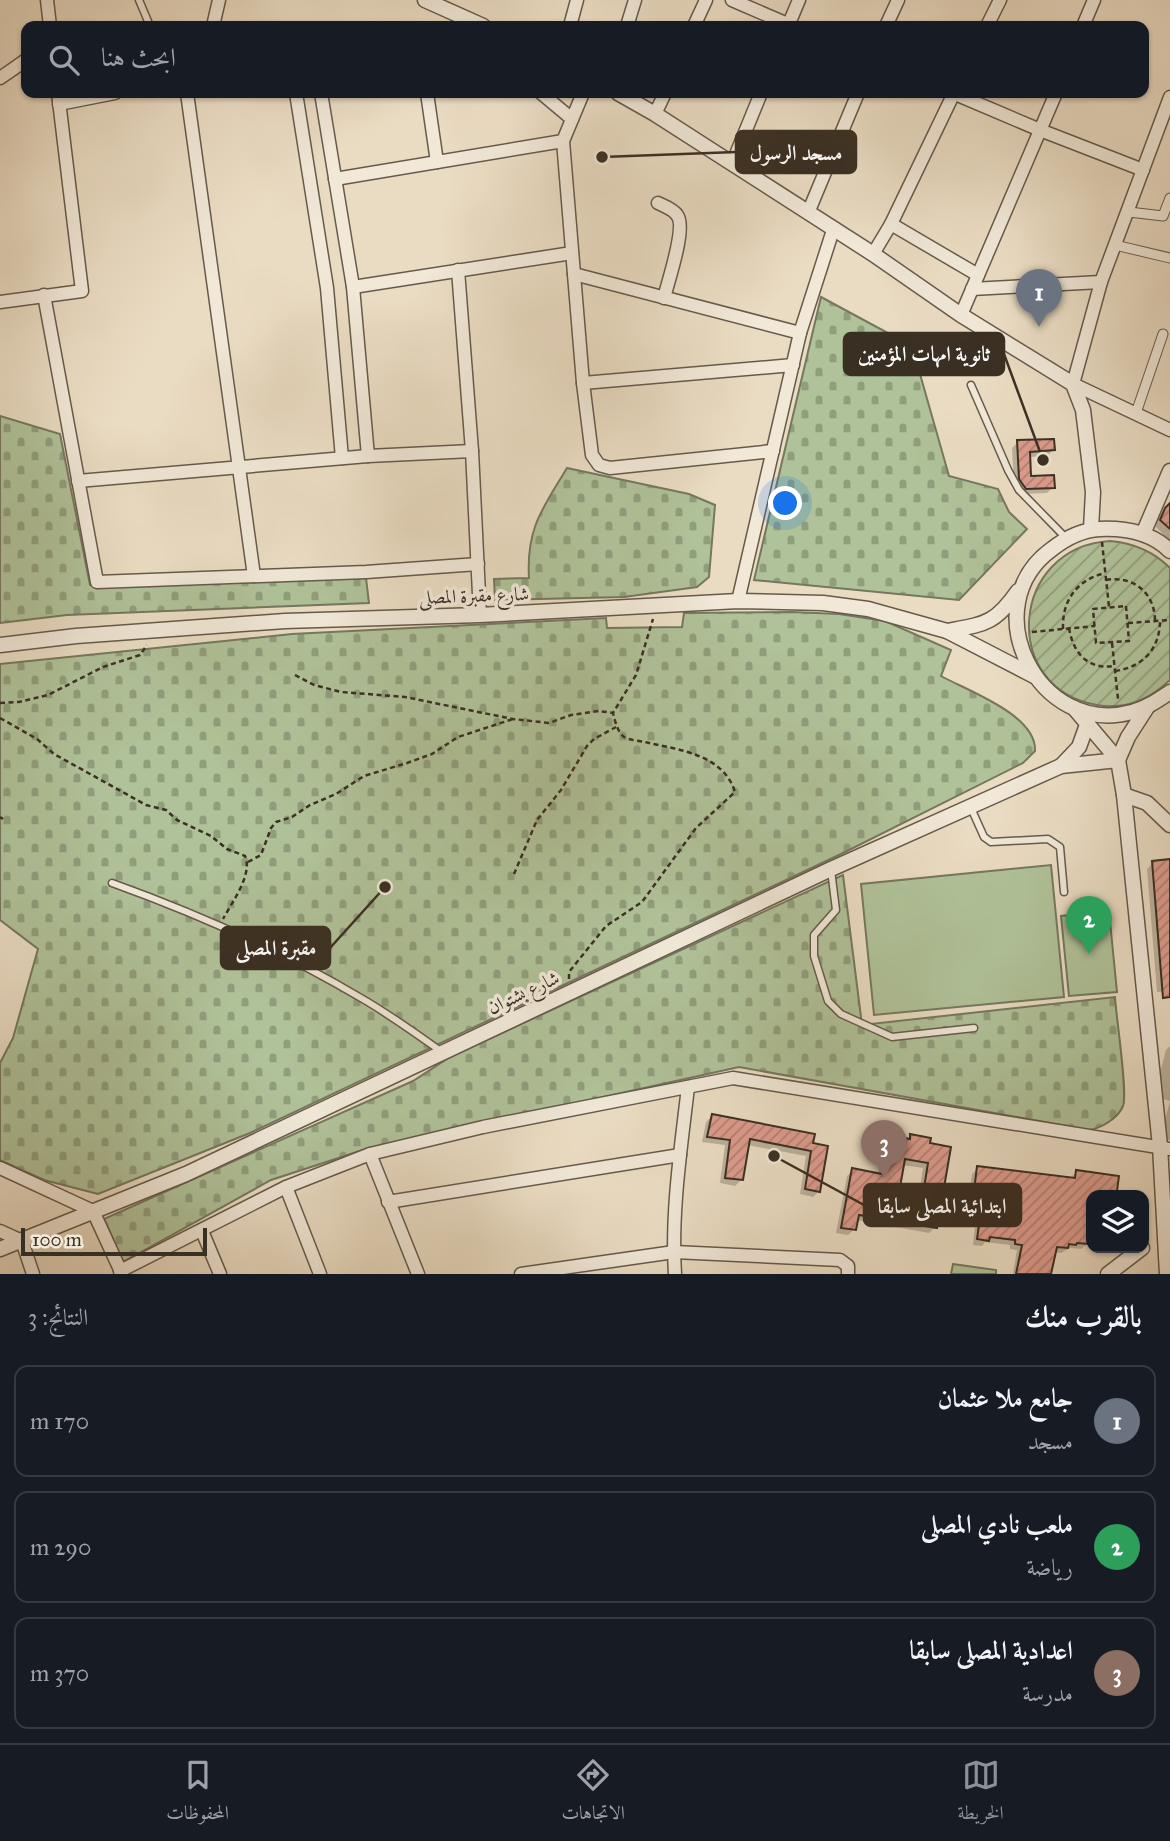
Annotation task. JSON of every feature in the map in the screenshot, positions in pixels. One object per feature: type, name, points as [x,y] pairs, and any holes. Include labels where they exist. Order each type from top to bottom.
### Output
[{"type":"street","points":[[47,0],[49,21]]},
{"type":"street","points":[[214,21],[219,0]]},
{"type":"street","points":[[425,0],[471,21]]},
{"type":"street","points":[[571,21],[578,0]]},
{"type":"street","points":[[629,21],[635,0]]},
{"type":"street","points":[[696,21],[706,0]]},
{"type":"street","points":[[732,0],[778,21]]},
{"type":"street","points":[[791,21],[799,0]]},
{"type":"street","points":[[888,21],[898,0]]},
{"type":"street","points":[[990,21],[1000,0]]},
{"type":"street","points":[[1085,21],[1094,0]]},
{"type":"street","points":[[0,78],[21,63]]},
{"type":"street","points":[[1093,536],[1093,492],[1083,410],[1073,384],[1101,282],[1170,97]]},
{"type":"street","points":[[0,302],[82,291],[59,98]]},
{"type":"street","points":[[188,98],[254,576]]},
{"type":"street","points":[[297,98],[327,288],[342,458]]},
{"type":"street","points":[[322,98],[353,287],[369,456]]},
{"type":"street","points":[[428,98],[437,162]]},
{"type":"street","points":[[547,98],[572,118]]},
{"type":"street","points":[[581,98],[563,141],[583,383],[592,455],[599,464],[610,468],[773,451]]},
{"type":"street","points":[[627,98],[1073,384],[1170,430]]},
{"type":"street","points":[[655,114],[662,98]]},
{"type":"street","points":[[732,164],[759,98]]},
{"type":"street","points":[[808,213],[856,98]]},
{"type":"street","points":[[873,254],[891,224],[952,98]]},
{"type":"street","points":[[965,98],[1040,131],[1143,170]]},
{"type":"street","points":[[961,314],[1054,98]]},
{"type":"street","points":[[335,179],[563,141]]},
{"type":"street","points":[[1129,212],[1163,216],[1170,198]]},
{"type":"street","points":[[658,203],[675,212],[681,222],[664,298]]},
{"type":"street","points":[[891,224],[978,275]]},
{"type":"street","points":[[738,601],[800,333],[833,230]]},
{"type":"street","points":[[1115,245],[1170,258]]},
{"type":"street","points":[[353,287],[572,253]]},
{"type":"street","points":[[458,270],[472,451],[480,615]]},
{"type":"street","points":[[574,274],[800,333]]},
{"type":"street","points":[[972,289],[1101,282]]},
{"type":"street","points":[[44,295],[97,582],[478,564]]},
{"type":"street","points":[[1136,413],[1163,334]]},
{"type":"street","points":[[583,383],[793,365]]},
{"type":"street","points":[[78,481],[342,458],[472,451]]},
{"type":"street","points":[[1143,534],[1170,471]]},
{"type":"street","points":[[1153,512],[1170,495]]},
{"type":"street","points":[[1066,538],[1093,536],[1118,528],[1143,534],[1170,551]]},
{"type":"street","name":"شارع مقبرة المصلى","points":[[947,631],[992,620],[1006,608],[1045,554],[1066,538]]},
{"type":"street","points":[[1028,575],[1019,599],[1016,626],[1021,652],[1034,676],[1088,722],[1118,760],[1165,1147],[1167,1274]]},
{"type":"street","name":"شارع مقبرة المصلى","points":[[0,645],[285,621],[480,615],[738,601],[823,603],[869,609],[947,631],[1034,676]]},
{"type":"street","points":[[1073,708],[1111,715],[1130,712],[1149,706],[1170,692]]},
{"type":"street","points":[[1118,760],[1128,737],[1149,706]]},
{"type":"street","name":"شارع بشتوان","points":[[1061,766],[1079,747],[1088,722]]},
{"type":"street","name":"شارع بشتوان","points":[[0,1249],[8,1236],[93,1211],[186,1174],[831,869],[1061,766],[1118,760]]},
{"type":"street","points":[[1124,795],[1147,803],[1170,825]]},
{"type":"street","points":[[0,1168],[93,1211],[121,1272],[286,1187],[370,1154],[484,1127],[733,1078],[1165,1147]]},
{"type":"street","points":[[675,1274],[680,1154],[688,1087]]},
{"type":"street","points":[[370,1154],[418,1274]]},
{"type":"street","points":[[388,1202],[680,1154]]},
{"type":"street","points":[[286,1187],[320,1274]]},
{"type":"street","points":[[1149,1243],[1168,1230]]},
{"type":"street","points":[[202,1231],[220,1274]]},
{"type":"street","points":[[8,1236],[33,1274]]},
{"type":"street","points":[[521,1274],[674,1252],[840,1260],[848,1266],[848,1274]]},
{"type":"street","points":[[1108,1274],[1135,1253]]},
{"type":"lane","points":[[139,0],[148,21]]},
{"type":"lane","points":[[971,385],[1019,490],[1066,538]]},
{"type":"lane","points":[[971,806],[984,837],[991,842],[1048,839],[1060,847],[1064,892]]},
{"type":"lane","points":[[831,869],[836,910],[814,934],[814,956],[828,1001],[841,1014],[892,1037],[974,1028]]},
{"type":"lane","points":[[112,883],[220,925],[362,998],[442,1052]]},
{"type":"path","points":[[1093,536],[1102,542],[1110,541]]},
{"type":"path","points":[[1102,542],[1109,607]]},
{"type":"path","points":[[1063,629],[1066,604],[1076,589],[1089,578],[1105,573]]},
{"type":"path","points":[[1106,580],[1126,580],[1143,590],[1151,601],[1155,621]]},
{"type":"path","points":[[569,992],[569,972],[606,926],[642,902],[696,828],[735,792],[724,770],[698,755],[625,737],[616,727],[613,713],[636,675],[652,628],[656,606]]},
{"type":"path","points":[[1126,606],[1127,623],[1129,641],[1096,643],[1093,609],[1126,606]]},
{"type":"path","points":[[1127,623],[1170,620]]},
{"type":"path","points":[[1115,671],[1138,665],[1151,653],[1159,637],[1160,621]]},
{"type":"path","points":[[1028,625],[1030,640]]},
{"type":"path","points":[[1028,632],[1094,626]]},
{"type":"path","points":[[1069,628],[1073,645],[1082,658],[1094,665],[1114,666]]},
{"type":"path","points":[[0,703],[19,702],[48,695],[103,667],[140,655],[147,645],[146,631]]},
{"type":"path","points":[[1112,642],[1119,706]]},
{"type":"path","points":[[295,675],[314,685],[341,692],[405,697],[513,719],[549,723],[571,715],[599,711],[613,713]]},
{"type":"path","points":[[0,718],[37,739],[54,754],[146,804],[166,810],[177,820],[211,836],[227,849],[242,853],[247,862],[245,873],[220,925]]},
{"type":"path","points":[[247,862],[261,855],[276,822],[292,817],[310,805],[337,794],[364,776],[407,764],[432,754],[458,737],[513,719]]},
{"type":"path","points":[[514,874],[537,820],[561,790],[587,746],[594,738],[616,727]]},
{"type":"green space","points":[[821,297],[912,346],[949,476],[998,489],[1009,512],[1027,529],[959,600],[754,580]]},
{"type":"green space","points":[[0,416],[60,434],[90,585],[366,578],[369,603],[67,615],[0,623]]},
{"type":"green space","points":[[567,468],[689,494],[715,505],[709,577],[697,587],[624,597],[495,600],[494,579],[529,578],[533,532]]},
{"type":"green space","points":[[1110,541],[1143,549],[1170,568],[1170,680],[1145,698],[1117,706],[1097,705],[1065,693],[1044,673],[1032,647],[1029,619],[1036,591],[1052,567],[1077,549]]},
{"type":"green space","points":[[684,613],[839,614],[885,621],[951,650],[941,676],[1013,715],[1033,738],[1035,751],[1023,763],[841,854],[250,1133],[98,1194],[44,1180],[0,1160],[0,1063],[13,1038],[38,949],[0,920],[0,664],[292,634],[606,618],[607,628],[682,627]]},
{"type":"green space","points":[[1051,865],[1064,997],[874,1015],[861,884]]},
{"type":"green space","points":[[843,875],[862,1025],[1115,997],[1124,1086],[1123,1106],[1117,1115],[1104,1125],[1089,1130],[739,1067],[363,1150],[271,1180],[123,1262],[104,1219],[413,1081],[450,1057]]},
{"type":"green space","points":[[1109,911],[1117,992],[1069,996],[1061,916]]},
{"type":"green space","points":[[953,1264],[996,1270],[996,1274],[951,1274]]},
{"type":"building","points":[[1054,439],[1055,450],[1030,452],[1031,476],[1054,475],[1055,488],[1026,489],[1019,479],[1017,440]]},
{"type":"building","points":[[1170,503],[1170,529],[1160,520]]},
{"type":"building","points":[[1170,859],[1170,997],[1163,998],[1152,861]]},
{"type":"building","points":[[712,1114],[815,1134],[813,1143],[828,1146],[820,1192],[805,1189],[811,1151],[750,1139],[743,1180],[725,1178],[730,1140],[707,1137]]},
{"type":"building","points":[[910,1134],[931,1138],[930,1143],[951,1147],[937,1228],[859,1215],[856,1230],[841,1228],[852,1168],[882,1174],[889,1135],[910,1139]],"holes":[[[905,1159],[928,1163],[921,1207],[897,1204]]]},
{"type":"building","points":[[977,1166],[1075,1178],[1076,1170],[1119,1176],[1117,1190],[1086,1190],[1086,1244],[1069,1244],[1068,1248],[1057,1247],[1051,1274],[1016,1274],[1022,1245],[1015,1244],[1015,1240],[990,1237],[989,1241],[977,1239],[980,1218],[991,1217],[994,1194],[974,1191]]},
{"type":"place","name":"مسجد الرسول","points":[[602,157]]},
{"type":"place","name":"جامع ملا عثمان","points":[[1039,327]]},
{"type":"place","name":"ثانوية امهات المؤمنين","points":[[1043,460]]},
{"type":"place","name":"مقبرة المصلى","points":[[385,887]]},
{"type":"place","name":"ملعب نادي المصلى","points":[[1089,954]]},
{"type":"place","name":"ابتدائية المصلى سابقا","points":[[774,1156]]},
{"type":"place","name":"اعدادية المصلى سابقا","points":[[884,1178]]}]
